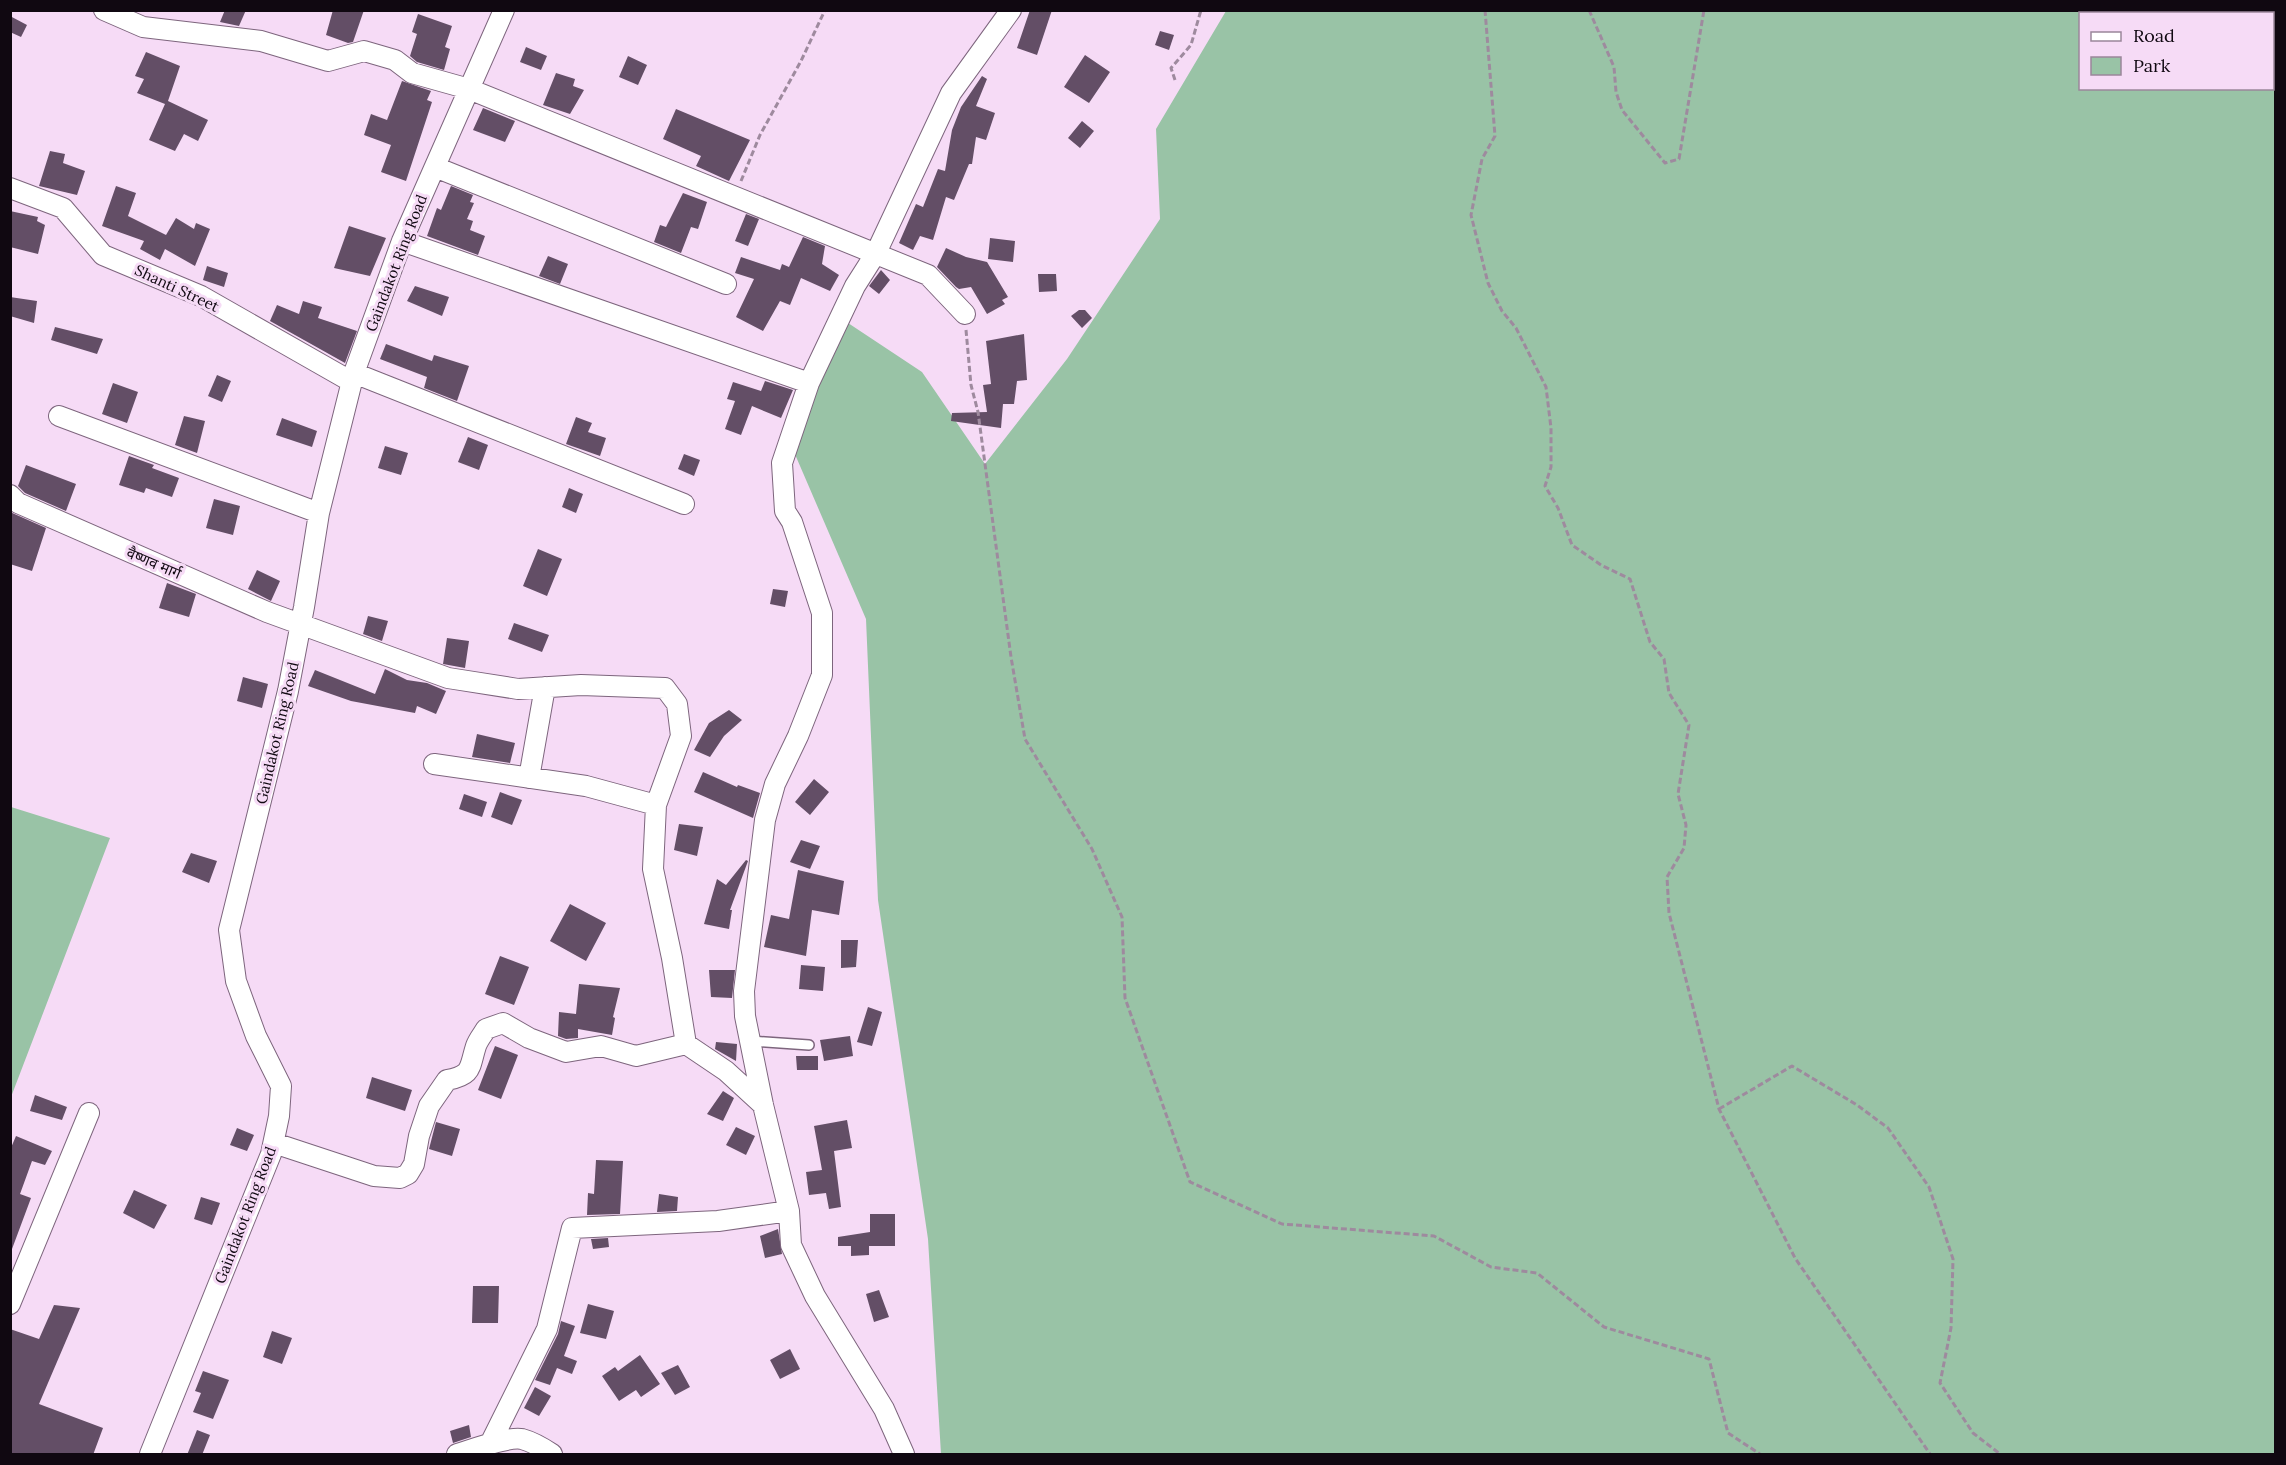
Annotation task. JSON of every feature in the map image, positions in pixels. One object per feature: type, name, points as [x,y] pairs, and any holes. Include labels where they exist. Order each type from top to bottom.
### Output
[{"type":"street","points":[[104,10],[143,27],[261,41],[328,61],[364,51],[395,60],[412,73],[468,89],[928,275],[965,314]]},
{"type":"street","name":"Gaindakot Ring Road","points":[[150,1455],[271,1154],[279,1116],[281,1086],[255,1036],[236,981],[229,930],[288,691],[319,513],[353,378],[402,241],[504,10]]},
{"type":"street","points":[[904,1455],[884,1409],[839,1338],[791,1245],[789,1211],[763,1105],[745,1016],[744,991],[765,820],[775,784],[798,736],[822,675],[822,613],[792,522],[785,511],[782,463],[809,383],[855,286],[876,253],[951,93],[1011,10]]},
{"type":"street","points":[[435,167],[726,284]]},
{"type":"street","name":"Shanti Street","points":[[10,188],[63,208],[103,255],[201,296],[353,378],[684,504]]},
{"type":"street","points":[[402,241],[809,383]]},
{"type":"street","points":[[59,416],[319,513]]},
{"type":"street","name":"वैष्णव मार्ग","points":[[10,495],[18,503],[28,508],[267,612],[448,678],[518,689],[581,685],[665,688],[677,705],[681,736],[656,805]]},
{"type":"street","points":[[529,778],[545,687]]},
{"type":"street","points":[[434,764],[586,786],[656,805],[653,869],[672,958],[686,1044],[726,1071],[763,1105]]},
{"type":"street","points":[[273,1143],[374,1176],[400,1178],[408,1174],[414,1164],[419,1136],[429,1106],[447,1080],[462,1077],[471,1067],[477,1044],[486,1029],[503,1023],[529,1038],[567,1052],[601,1046],[636,1056],[686,1044]]},
{"type":"street","points":[[10,1304],[89,1113]]},
{"type":"street","points":[[490,1444],[547,1329],[572,1228],[718,1221],[789,1211]]},
{"type":"street","points":[[457,1455],[490,1444],[520,1438],[541,1447],[552,1455]]},
{"type":"lane","points":[[751,1041],[809,1045]]},
{"type":"path","points":[[735,196],[760,135],[801,61],[825,10]]},
{"type":"path","points":[[1175,80],[1171,68],[1191,45],[1201,10]]},
{"type":"path","points":[[1485,10],[1495,136],[1482,159],[1471,215],[1488,283],[1502,311],[1516,327],[1546,387],[1551,428],[1551,467],[1545,486],[1558,508],[1572,545],[1601,565],[1630,579],[1650,642],[1664,659],[1669,693],[1689,725],[1678,794],[1686,825],[1684,848],[1668,877],[1669,913],[1719,1109],[1795,1258],[1930,1455]]},
{"type":"path","points":[[1589,10],[1614,67],[1616,92],[1622,110],[1665,163],[1679,159],[1704,10]]},
{"type":"path","points":[[965,314],[971,385],[978,412],[1011,657],[1025,739],[1092,849],[1122,916],[1125,998],[1190,1182],[1282,1224],[1434,1236],[1491,1267],[1537,1273],[1604,1327],[1709,1359],[1728,1433],[1760,1455]]},
{"type":"path","points":[[1719,1109],[1792,1066],[1857,1105],[1888,1128],[1929,1187],[1953,1259],[1951,1328],[1940,1383],[1973,1433],[2000,1455]]},
{"type":"green space","points":[[1226,11],[2275,11],[2275,1454],[941,1454],[928,1239],[878,900],[866,619],[794,452],[842,319],[922,372],[985,464],[1067,359],[1160,219],[1156,129]]},
{"type":"green space","points":[[10,808],[110,838],[11,1097]]},
{"type":"building","points":[[225,10],[246,10],[239,26],[220,22]]},
{"type":"building","points":[[333,10],[364,10],[353,42],[348,43],[326,35]]},
{"type":"building","points":[[1030,10],[1052,10],[1037,55],[1017,48]]},
{"type":"building","points":[[418,14],[452,26],[445,47],[450,49],[444,70],[417,62],[410,56],[417,34],[412,32]]},
{"type":"building","points":[[10,16],[27,25],[21,37],[10,32]]},
{"type":"building","points":[[1160,31],[1174,35],[1169,50],[1155,45]]},
{"type":"building","points":[[526,47],[547,56],[541,70],[520,62]]},
{"type":"building","points":[[146,52],[180,66],[168,101],[208,120],[198,141],[184,134],[175,151],[149,140],[165,104],[137,93],[144,79],[135,76]]},
{"type":"building","points":[[1085,55],[1110,72],[1089,103],[1064,87]]},
{"type":"building","points":[[628,56],[647,65],[638,85],[619,77]]},
{"type":"building","points":[[556,73],[575,79],[573,86],[584,90],[570,114],[543,105]]},
{"type":"building","points":[[982,76],[987,79],[976,106],[995,113],[986,140],[976,137],[972,164],[969,164],[954,200],[946,197],[933,240],[920,236],[913,250],[899,243],[916,204],[923,207],[938,169],[945,171],[952,130],[961,107]]},
{"type":"building","points":[[402,81],[431,91],[427,100],[432,102],[406,181],[381,172],[391,145],[364,135],[371,114],[387,120]]},
{"type":"building","points":[[483,108],[515,121],[505,142],[473,130]]},
{"type":"building","points":[[676,109],[750,140],[729,181],[696,166],[701,156],[663,139]]},
{"type":"building","points":[[1082,121],[1094,131],[1080,148],[1068,138]]},
{"type":"building","points":[[50,151],[65,154],[63,163],[85,171],[77,195],[39,186]]},
{"type":"building","points":[[116,186],[136,193],[128,216],[166,235],[176,218],[194,229],[196,223],[210,229],[195,266],[165,249],[160,260],[140,249],[144,241],[102,226]]},
{"type":"building","points":[[451,186],[473,195],[470,202],[474,203],[467,219],[473,221],[470,230],[485,236],[478,255],[427,236],[437,208],[441,210]]},
{"type":"building","points":[[683,193],[707,202],[698,229],[691,227],[681,253],[654,242],[660,225],[666,227]]},
{"type":"building","points":[[10,211],[38,217],[37,221],[45,225],[38,254],[10,247]]},
{"type":"building","points":[[746,214],[759,219],[748,246],[735,241]]},
{"type":"building","points":[[349,226],[386,238],[370,276],[334,268]]},
{"type":"building","points":[[803,237],[825,246],[822,264],[839,275],[830,291],[801,278],[790,305],[780,301],[763,331],[736,317],[754,279],[735,273],[741,257],[780,270],[782,264],[789,267]]},
{"type":"building","points":[[990,238],[1015,241],[1013,262],[988,259]]},
{"type":"building","points":[[946,248],[966,257],[987,262],[1008,297],[1002,300],[1005,304],[987,314],[971,287],[959,289],[956,287],[937,267]]},
{"type":"building","points":[[548,256],[568,264],[560,284],[539,276]]},
{"type":"building","points":[[207,266],[228,273],[224,287],[203,280]]},
{"type":"building","points":[[881,270],[890,280],[879,294],[869,286]]},
{"type":"building","points":[[1038,274],[1056,274],[1057,291],[1039,292]]},
{"type":"building","points":[[415,286],[449,297],[442,316],[407,301]]},
{"type":"building","points":[[10,297],[37,301],[34,323],[10,316]]},
{"type":"building","points":[[303,301],[322,307],[318,318],[357,331],[345,363],[270,321],[277,305],[299,314]]},
{"type":"building","points":[[1079,310],[1085,310],[1092,318],[1082,328],[1071,316]]},
{"type":"building","points":[[55,327],[103,339],[97,354],[51,340]]},
{"type":"building","points":[[1024,334],[1027,380],[1017,381],[1014,404],[1003,404],[1001,428],[951,421],[952,413],[987,412],[983,385],[991,384],[986,341]]},
{"type":"building","points":[[386,344],[432,361],[434,355],[469,366],[457,401],[424,388],[427,377],[380,359]]},
{"type":"building","points":[[217,375],[231,381],[222,402],[208,396]]},
{"type":"building","points":[[765,381],[793,390],[781,418],[752,406],[741,435],[725,429],[735,401],[727,399],[733,382],[761,391]]},
{"type":"building","points":[[113,383],[138,392],[127,423],[102,414]]},
{"type":"building","points":[[184,416],[205,421],[197,453],[175,445]]},
{"type":"building","points":[[576,417],[592,423],[588,432],[606,438],[600,456],[566,444]]},
{"type":"building","points":[[282,418],[317,431],[312,447],[276,435]]},
{"type":"building","points":[[468,437],[488,445],[479,470],[458,462]]},
{"type":"building","points":[[385,446],[408,453],[401,475],[378,468]]},
{"type":"building","points":[[684,454],[700,460],[694,476],[678,469]]},
{"type":"building","points":[[129,456],[154,465],[152,468],[179,478],[172,497],[146,488],[144,493],[119,485]]},
{"type":"building","points":[[26,465],[76,484],[66,511],[25,493],[18,486]]},
{"type":"building","points":[[569,488],[583,494],[576,513],[562,507]]},
{"type":"building","points":[[214,499],[240,506],[233,535],[206,528]]},
{"type":"building","points":[[10,512],[46,528],[32,571],[10,564]]},
{"type":"building","points":[[538,549],[562,559],[547,596],[523,586]]},
{"type":"building","points":[[257,570],[280,581],[271,601],[248,589]]},
{"type":"building","points":[[167,583],[196,594],[189,617],[159,608]]},
{"type":"building","points":[[773,589],[788,591],[785,607],[770,604]]},
{"type":"building","points":[[368,616],[388,621],[382,641],[363,634]]},
{"type":"building","points":[[514,623],[549,635],[542,652],[508,639]]},
{"type":"building","points":[[447,638],[469,641],[465,668],[443,664]]},
{"type":"building","points":[[385,669],[407,680],[427,683],[446,691],[436,714],[417,706],[415,713],[351,701],[308,686],[315,670],[375,694]]},
{"type":"building","points":[[243,677],[268,684],[262,708],[237,701]]},
{"type":"building","points":[[729,710],[742,720],[724,736],[710,757],[694,750],[709,723]]},
{"type":"building","points":[[477,734],[515,743],[510,763],[472,757]]},
{"type":"building","points":[[703,772],[737,787],[738,785],[760,793],[753,818],[694,792]]},
{"type":"building","points":[[814,779],[829,792],[810,815],[795,802]]},
{"type":"building","points":[[500,792],[522,800],[512,825],[491,817]]},
{"type":"building","points":[[464,794],[487,802],[482,817],[459,809]]},
{"type":"building","points":[[679,824],[703,827],[697,856],[674,850]]},
{"type":"building","points":[[801,840],[820,846],[810,869],[790,862]]},
{"type":"building","points":[[191,853],[217,861],[209,883],[182,872]]},
{"type":"building","points":[[746,860],[748,861],[730,910],[732,910],[729,929],[704,924],[717,879],[726,885]]},
{"type":"building","points":[[798,870],[844,881],[839,915],[812,910],[806,956],[764,947],[771,915],[789,919]]},
{"type":"building","points":[[570,904],[606,923],[586,961],[550,941]]},
{"type":"building","points":[[841,940],[858,940],[856,967],[841,968]]},
{"type":"building","points":[[500,956],[529,967],[514,1005],[485,994]]},
{"type":"building","points":[[801,965],[825,967],[823,991],[799,989]]},
{"type":"building","points":[[709,970],[735,970],[732,998],[711,997]]},
{"type":"building","points":[[579,984],[620,988],[613,1017],[615,1018],[612,1035],[578,1029],[578,1038],[566,1039],[558,1036],[559,1012],[576,1014]]},
{"type":"building","points":[[868,1007],[882,1012],[872,1046],[857,1042]]},
{"type":"building","points":[[850,1036],[853,1056],[824,1061],[820,1040]]},
{"type":"building","points":[[716,1042],[737,1044],[736,1061],[715,1049]]},
{"type":"building","points":[[495,1046],[518,1055],[501,1099],[478,1090]]},
{"type":"building","points":[[796,1056],[818,1056],[818,1070],[797,1070]]},
{"type":"building","points":[[372,1077],[412,1090],[405,1111],[366,1098]]},
{"type":"building","points":[[723,1091],[734,1098],[723,1121],[707,1114]]},
{"type":"building","points":[[35,1095],[67,1107],[62,1120],[30,1111]]},
{"type":"building","points":[[847,1120],[852,1148],[834,1151],[841,1207],[829,1209],[826,1193],[809,1195],[806,1172],[822,1170],[814,1126]]},
{"type":"building","points":[[436,1122],[460,1129],[452,1156],[429,1149]]},
{"type":"building","points":[[736,1127],[755,1136],[746,1155],[726,1145]]},
{"type":"building","points":[[237,1128],[254,1135],[247,1151],[230,1145]]},
{"type":"building","points":[[16,1136],[52,1151],[45,1165],[32,1161],[20,1194],[31,1198],[12,1249],[10,1150]]},
{"type":"building","points":[[596,1160],[623,1161],[620,1214],[587,1215],[588,1193],[594,1194]]},
{"type":"building","points":[[134,1190],[167,1205],[154,1229],[123,1213]]},
{"type":"building","points":[[659,1194],[678,1197],[677,1211],[657,1212]]},
{"type":"building","points":[[201,1197],[220,1203],[212,1225],[194,1219]]},
{"type":"building","points":[[870,1214],[895,1214],[895,1246],[869,1246],[869,1255],[851,1256],[851,1246],[838,1246],[838,1237],[870,1232]]},
{"type":"building","points":[[778,1229],[782,1254],[765,1258],[760,1236]]},
{"type":"building","points":[[608,1238],[609,1247],[593,1249],[591,1239]]},
{"type":"building","points":[[473,1286],[499,1286],[498,1323],[472,1323]]},
{"type":"building","points":[[879,1290],[889,1317],[874,1322],[866,1294]]},
{"type":"building","points":[[588,1304],[614,1311],[606,1339],[580,1333]]},
{"type":"building","points":[[54,1305],[80,1308],[39,1404],[103,1428],[93,1455],[10,1455],[10,1329],[39,1339]]},
{"type":"building","points":[[561,1321],[575,1326],[564,1356],[577,1361],[572,1374],[557,1368],[550,1385],[535,1380],[558,1334]]},
{"type":"building","points":[[272,1331],[292,1338],[282,1364],[263,1357]]},
{"type":"building","points":[[790,1349],[800,1369],[780,1379],[770,1360]]},
{"type":"building","points":[[640,1355],[660,1384],[641,1397],[636,1390],[619,1401],[602,1376],[615,1367],[618,1371]]},
{"type":"building","points":[[678,1365],[690,1387],[675,1395],[661,1373]]},
{"type":"building","points":[[203,1371],[229,1380],[213,1419],[193,1412],[201,1393],[195,1391]]},
{"type":"building","points":[[535,1387],[551,1396],[539,1416],[524,1408]]},
{"type":"building","points":[[469,1425],[471,1437],[453,1443],[450,1431]]},
{"type":"building","points":[[197,1430],[210,1435],[202,1455],[187,1455]]}]
